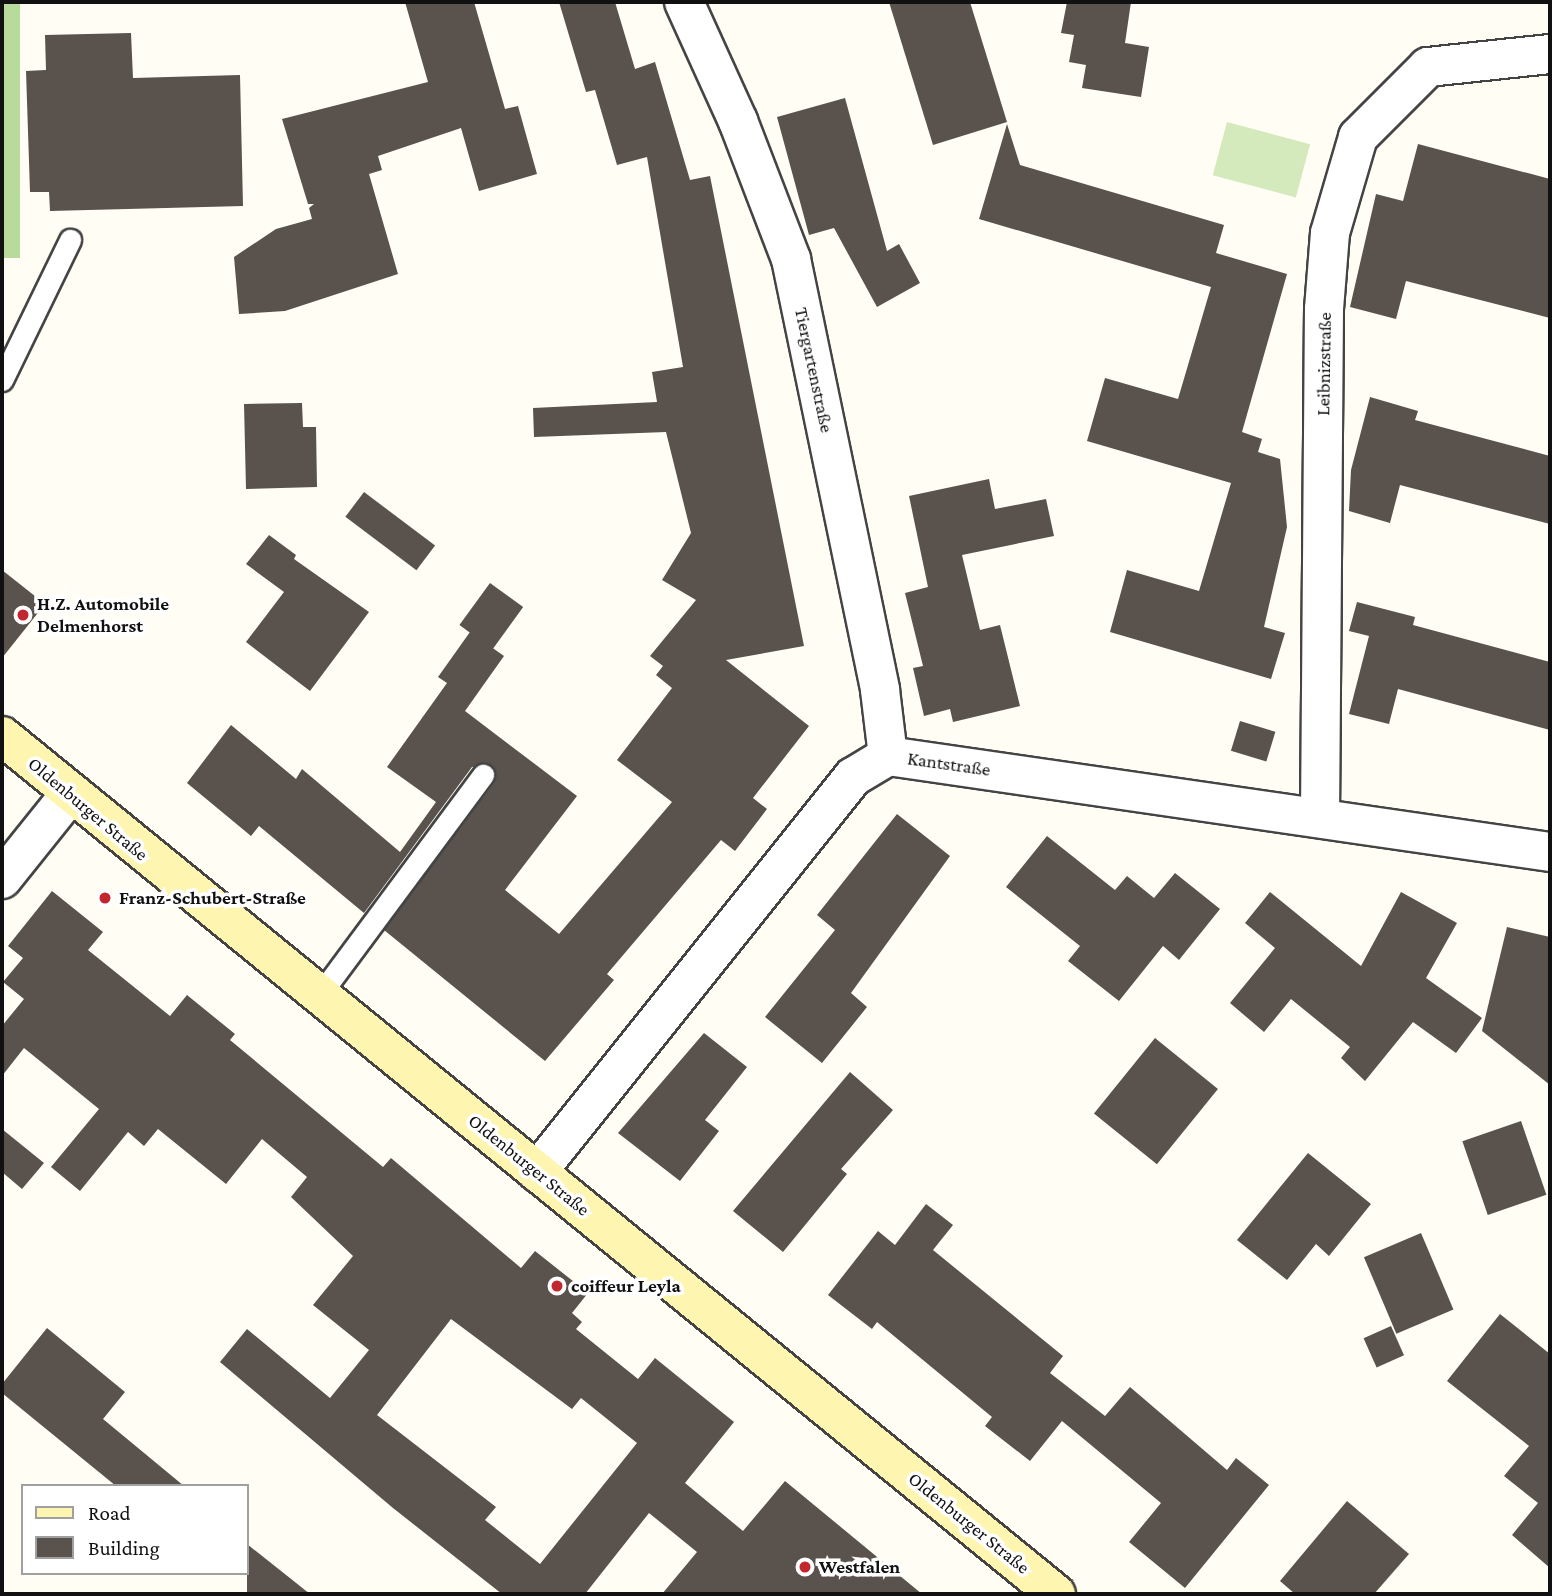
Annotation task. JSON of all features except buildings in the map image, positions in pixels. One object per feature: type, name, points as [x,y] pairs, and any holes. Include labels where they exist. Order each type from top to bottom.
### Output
[{"type":"main road","name":"Oldenburger Straße","points":[[2,736],[318,997],[1056,1594]]},
{"type":"street","name":"Tiergartenstraße","points":[[684,2],[738,121],[791,259],[880,690],[888,756]]},
{"type":"street","name":"Leibnizstraße","points":[[1320,817],[1324,309],[1330,233],[1355,149],[1359,137],[1428,67],[1550,54]]},
{"type":"street","name":"Kantstraße","points":[[537,1172],[853,777],[888,756],[1550,852]]},
{"type":"street","points":[[2,879],[70,794]]},
{"type":"lane","points":[[2,380],[70,240]]},
{"type":"lane","points":[[318,997],[483,775]]},
{"type":"green space","points":[[2,2],[20,2],[20,258],[2,258]]},
{"type":"green space","points":[[1227,122],[1310,144],[1296,197],[1213,175]]},
{"type":"place","name":"H.Z. Automobile Delmenhorst","points":[[23,615]]},
{"type":"place","name":"Franz-Schubert-Straße","points":[[105,898]]},
{"type":"place","name":"coiffeur Leyla","points":[[557,1286]]},
{"type":"place","name":"Westfalen","points":[[805,1567]]}]
